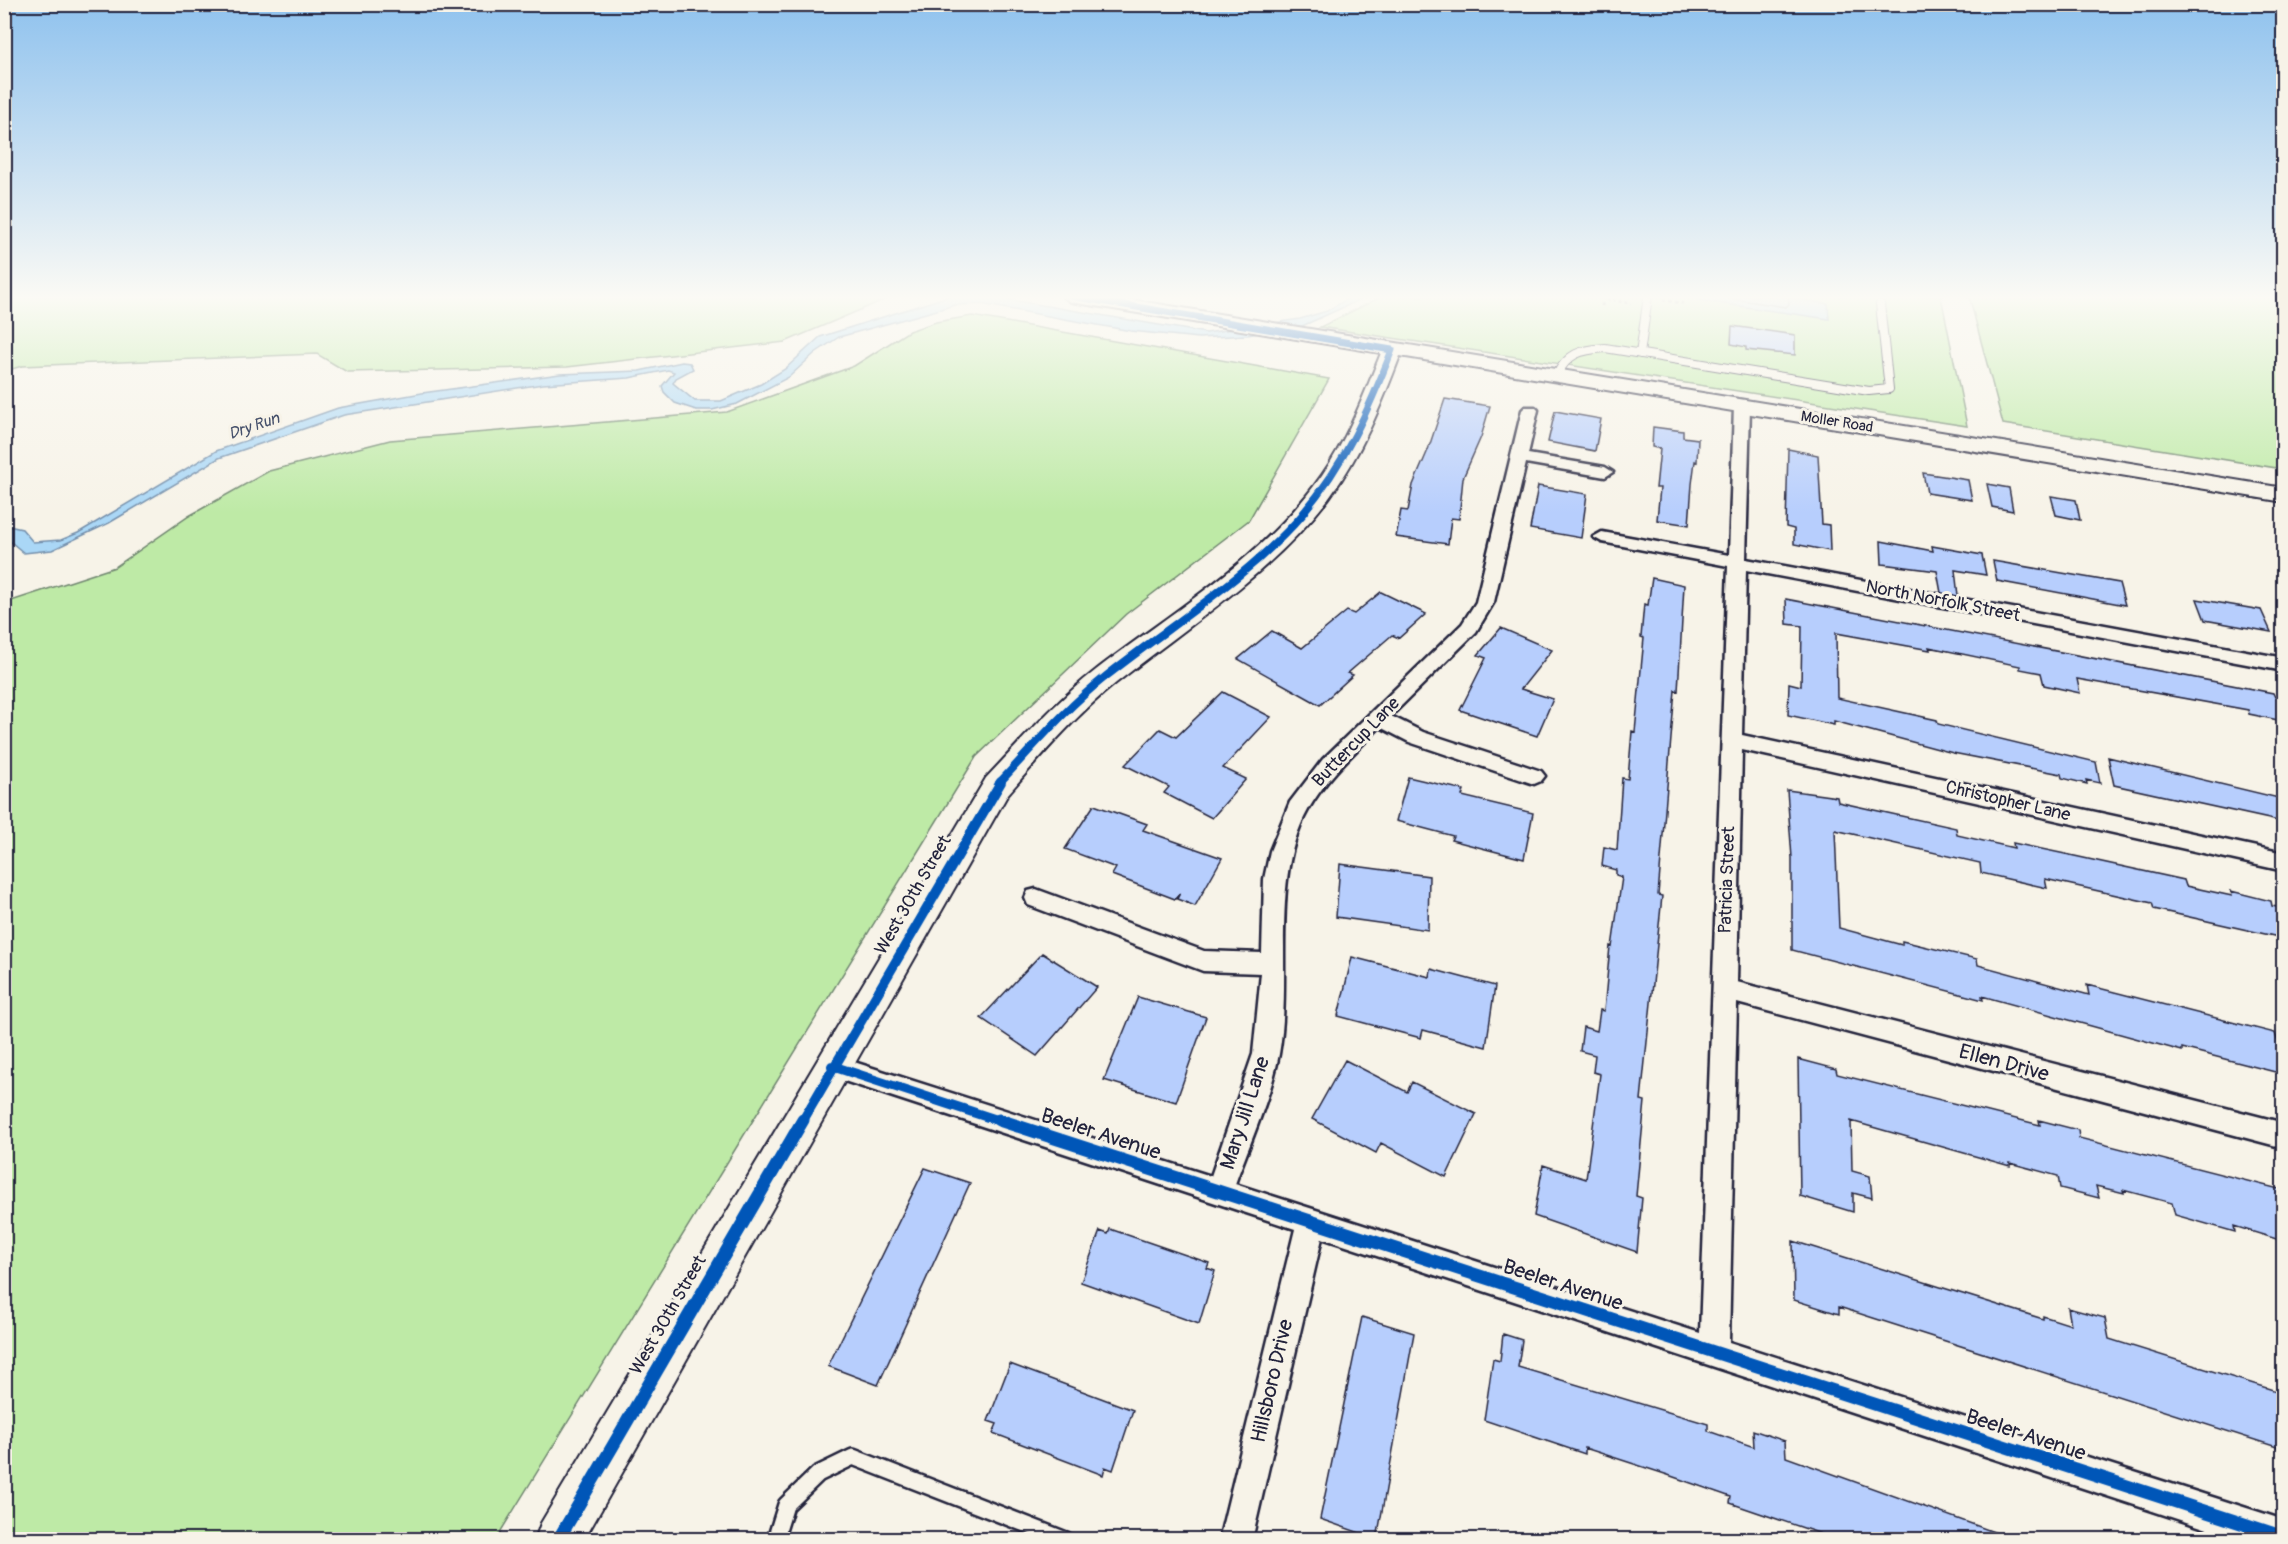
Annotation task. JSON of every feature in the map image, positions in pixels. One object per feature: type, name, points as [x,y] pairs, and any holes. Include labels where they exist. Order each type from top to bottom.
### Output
[{"type":"street","name":"West 30th Street","points":[[558,1539],[997,786],[1040,735],[1074,703],[1252,564],[1292,526],[1321,493],[1351,448],[1384,368]]},
{"type":"street","name":"Moller Road","points":[[1506,368],[2283,495]]},
{"type":"street","name":"Patricia Street","points":[[1714,1353],[1742,407]]},
{"type":"street","name":"Buttercup Lane","points":[[1274,964],[1275,879],[1281,851],[1298,808],[1324,771],[1469,628],[1485,602],[1530,410]]},
{"type":"street","points":[[1520,457],[1605,472]]},
{"type":"street","name":"North Norfolk Street","points":[[1602,537],[2283,665]]},
{"type":"street","points":[[1378,718],[1416,737],[1534,776]]},
{"type":"street","name":"Christopher Lane","points":[[1732,740],[2283,862]]},
{"type":"street","points":[[1036,898],[1203,961],[1274,964]]},
{"type":"street","name":"Mary Jill Lane","points":[[1219,1190],[1240,1136],[1266,1054],[1274,964]]},
{"type":"street","name":"Ellen Drive","points":[[1724,989],[2283,1136]]},
{"type":"street","name":"Beeler Avenue","points":[[832,1066],[2283,1538]]},
{"type":"street","name":"Hillsboro Drive","points":[[1235,1539],[1311,1223]]},
{"type":"lane","points":[[1556,376],[1560,368]]},
{"type":"lane","points":[[1727,368],[1869,391],[1889,389],[1887,368]]},
{"type":"lane","points":[[774,1539],[786,1505],[818,1474],[853,1457],[1066,1539]]},
{"type":"green space","points":[[340,368],[521,368],[347,372]]},
{"type":"green space","points":[[848,368],[1267,368],[1329,379],[1249,520],[1126,614],[976,757],[496,1539],[5,1539],[5,603],[115,567],[189,516],[269,471],[390,440],[727,412]]},
{"type":"green space","points":[[1588,368],[1955,368],[1967,426]]},
{"type":"green space","points":[[1988,368],[2283,368],[2283,469],[2003,424]]},
{"type":"water","points":[[653,368],[693,368],[676,378],[673,383],[695,401],[721,401],[761,384],[785,369],[799,368],[789,377],[737,404],[712,410],[696,410],[675,403],[664,392],[662,386],[674,372],[668,370],[629,378],[543,384],[344,415],[219,458],[109,523],[52,550],[24,553],[5,537],[4,525],[22,529],[33,542],[61,540],[78,533],[216,451],[338,408],[422,393],[560,374],[639,371]]},
{"type":"building","points":[[1445,399],[1490,406],[1481,437],[1463,478],[1459,519],[1451,518],[1448,544],[1396,537],[1401,510],[1408,511],[1413,485],[1428,450]]},
{"type":"building","points":[[1555,411],[1601,419],[1595,451],[1548,442]]},
{"type":"building","points":[[1653,427],[1683,431],[1683,437],[1698,439],[1689,525],[1657,520],[1660,488],[1656,488],[1660,449],[1652,447]]},
{"type":"building","points":[[1788,449],[1818,455],[1822,524],[1829,525],[1830,551],[1794,544],[1794,529],[1786,527]]},
{"type":"building","points":[[1923,473],[1968,480],[1972,500],[1927,493]]},
{"type":"building","points":[[1987,484],[2009,488],[2013,511],[1992,507]]},
{"type":"building","points":[[1538,486],[1587,494],[1581,538],[1530,529]]},
{"type":"building","points":[[2051,496],[2076,500],[2080,520],[2056,515]]},
{"type":"building","points":[[1881,541],[1933,551],[1932,546],[1982,555],[1986,575],[1955,570],[1958,596],[1941,593],[1937,571],[1882,564]]},
{"type":"building","points":[[1993,561],[2119,583],[2125,605],[1997,581]]},
{"type":"building","points":[[1652,578],[1684,585],[1678,691],[1675,690],[1658,895],[1662,896],[1641,1100],[1645,1101],[1636,1196],[1642,1198],[1637,1252],[1534,1216],[1543,1165],[1586,1179],[1600,1074],[1593,1072],[1595,1055],[1580,1051],[1583,1027],[1597,1031],[1600,1010],[1604,1011],[1610,946],[1612,947],[1622,877],[1616,875],[1616,870],[1602,866],[1604,847],[1617,850],[1622,778],[1628,779],[1632,731],[1635,732],[1644,638],[1641,637],[1644,604],[1648,605]]},
{"type":"building","points":[[1381,592],[1426,614],[1399,638],[1392,635],[1348,673],[1353,675],[1320,705],[1238,659],[1272,631],[1302,648],[1347,611],[1354,614]]},
{"type":"building","points":[[1786,599],[2273,693],[2275,697],[2283,699],[2283,721],[2249,714],[2248,710],[2077,679],[2080,693],[2044,685],[2041,673],[2020,669],[2020,666],[1929,647],[1930,650],[1836,633],[1837,698],[1937,720],[1938,724],[2096,762],[2100,783],[2086,780],[2087,784],[2062,778],[2061,774],[1953,753],[1834,721],[1834,725],[1788,715],[1789,683],[1801,686],[1802,626],[1787,624]]},
{"type":"building","points":[[2197,599],[2261,610],[2271,632],[2205,620]]},
{"type":"building","points":[[1501,628],[1552,650],[1521,689],[1553,699],[1537,736],[1460,710],[1486,658],[1478,655]]},
{"type":"building","points":[[1223,692],[1271,717],[1223,768],[1246,779],[1212,818],[1164,793],[1169,787],[1125,765],[1160,729],[1176,737]]},
{"type":"building","points":[[2108,757],[2283,799],[2283,822],[2114,785]]},
{"type":"building","points":[[1408,777],[1464,790],[1462,796],[1533,813],[1524,859],[1451,840],[1453,836],[1396,821]]},
{"type":"building","points":[[1787,790],[1837,797],[1838,802],[1956,828],[1957,835],[2014,848],[2013,843],[2184,880],[2186,886],[2232,896],[2231,891],[2271,901],[2272,906],[2283,908],[2283,938],[2154,909],[2152,903],[2045,879],[2047,888],[1981,873],[1980,863],[1835,830],[1839,928],[1902,945],[1902,941],[1977,959],[1978,965],[2089,995],[2087,985],[2275,1033],[2283,1058],[2283,1074],[2182,1048],[2182,1051],[1982,996],[1983,1000],[1792,950],[1792,858]]},
{"type":"building","points":[[1094,805],[1147,824],[1143,830],[1222,858],[1195,906],[1177,899],[1180,893],[1175,899],[1112,875],[1116,868],[1065,849]]},
{"type":"building","points":[[1340,864],[1429,876],[1428,930],[1336,917]]},
{"type":"building","points":[[1042,953],[1097,987],[1037,1056],[981,1018]]},
{"type":"building","points":[[1352,957],[1430,977],[1431,969],[1495,986],[1486,1047],[1423,1030],[1421,1038],[1338,1016]]},
{"type":"building","points":[[1138,997],[1206,1017],[1176,1102],[1104,1080]]},
{"type":"building","points":[[1798,1059],[1836,1069],[1837,1074],[2040,1125],[2039,1120],[2078,1130],[2079,1138],[2283,1190],[2283,1241],[2234,1226],[2235,1232],[2175,1215],[2172,1203],[2123,1190],[2124,1193],[2096,1186],[2099,1198],[2060,1188],[2058,1176],[2010,1163],[2010,1166],[1851,1121],[1852,1171],[1870,1176],[1872,1198],[1853,1193],[1853,1212],[1800,1196]]},
{"type":"building","points":[[1345,1060],[1407,1092],[1412,1082],[1476,1114],[1446,1177],[1381,1143],[1376,1153],[1312,1119]]},
{"type":"building","points":[[925,1168],[970,1183],[878,1385],[828,1366]]},
{"type":"building","points":[[1110,1229],[1209,1263],[1207,1268],[1215,1271],[1199,1324],[1081,1282],[1100,1231],[1108,1234]]},
{"type":"building","points":[[1793,1241],[2043,1319],[2043,1316],[2071,1325],[2068,1308],[2105,1318],[2109,1339],[2283,1393],[2283,1449],[1839,1307],[1839,1314],[1794,1300]]},
{"type":"building","points":[[1362,1317],[1414,1333],[1377,1539],[1320,1519]]},
{"type":"building","points":[[1503,1334],[1522,1340],[1518,1367],[1708,1424],[1708,1431],[1754,1447],[1753,1430],[1785,1441],[1786,1457],[2008,1537],[2008,1539],[1836,1539],[1730,1503],[1731,1497],[1668,1475],[1585,1448],[1585,1454],[1484,1420],[1493,1359],[1500,1361]]},
{"type":"building","points":[[1010,1364],[1133,1410],[1113,1470],[1105,1467],[1103,1475],[993,1433],[997,1424],[988,1421]]},
{"type":"cycle path","points":[[558,1540],[997,786],[1074,703],[1234,580],[1293,525],[1319,495],[1342,461],[1361,425],[1385,368]]},
{"type":"cycle path","points":[[832,1066],[2284,1537]]},
{"type":"water label","name":"Dry Run","points":[[254,426]]}]
